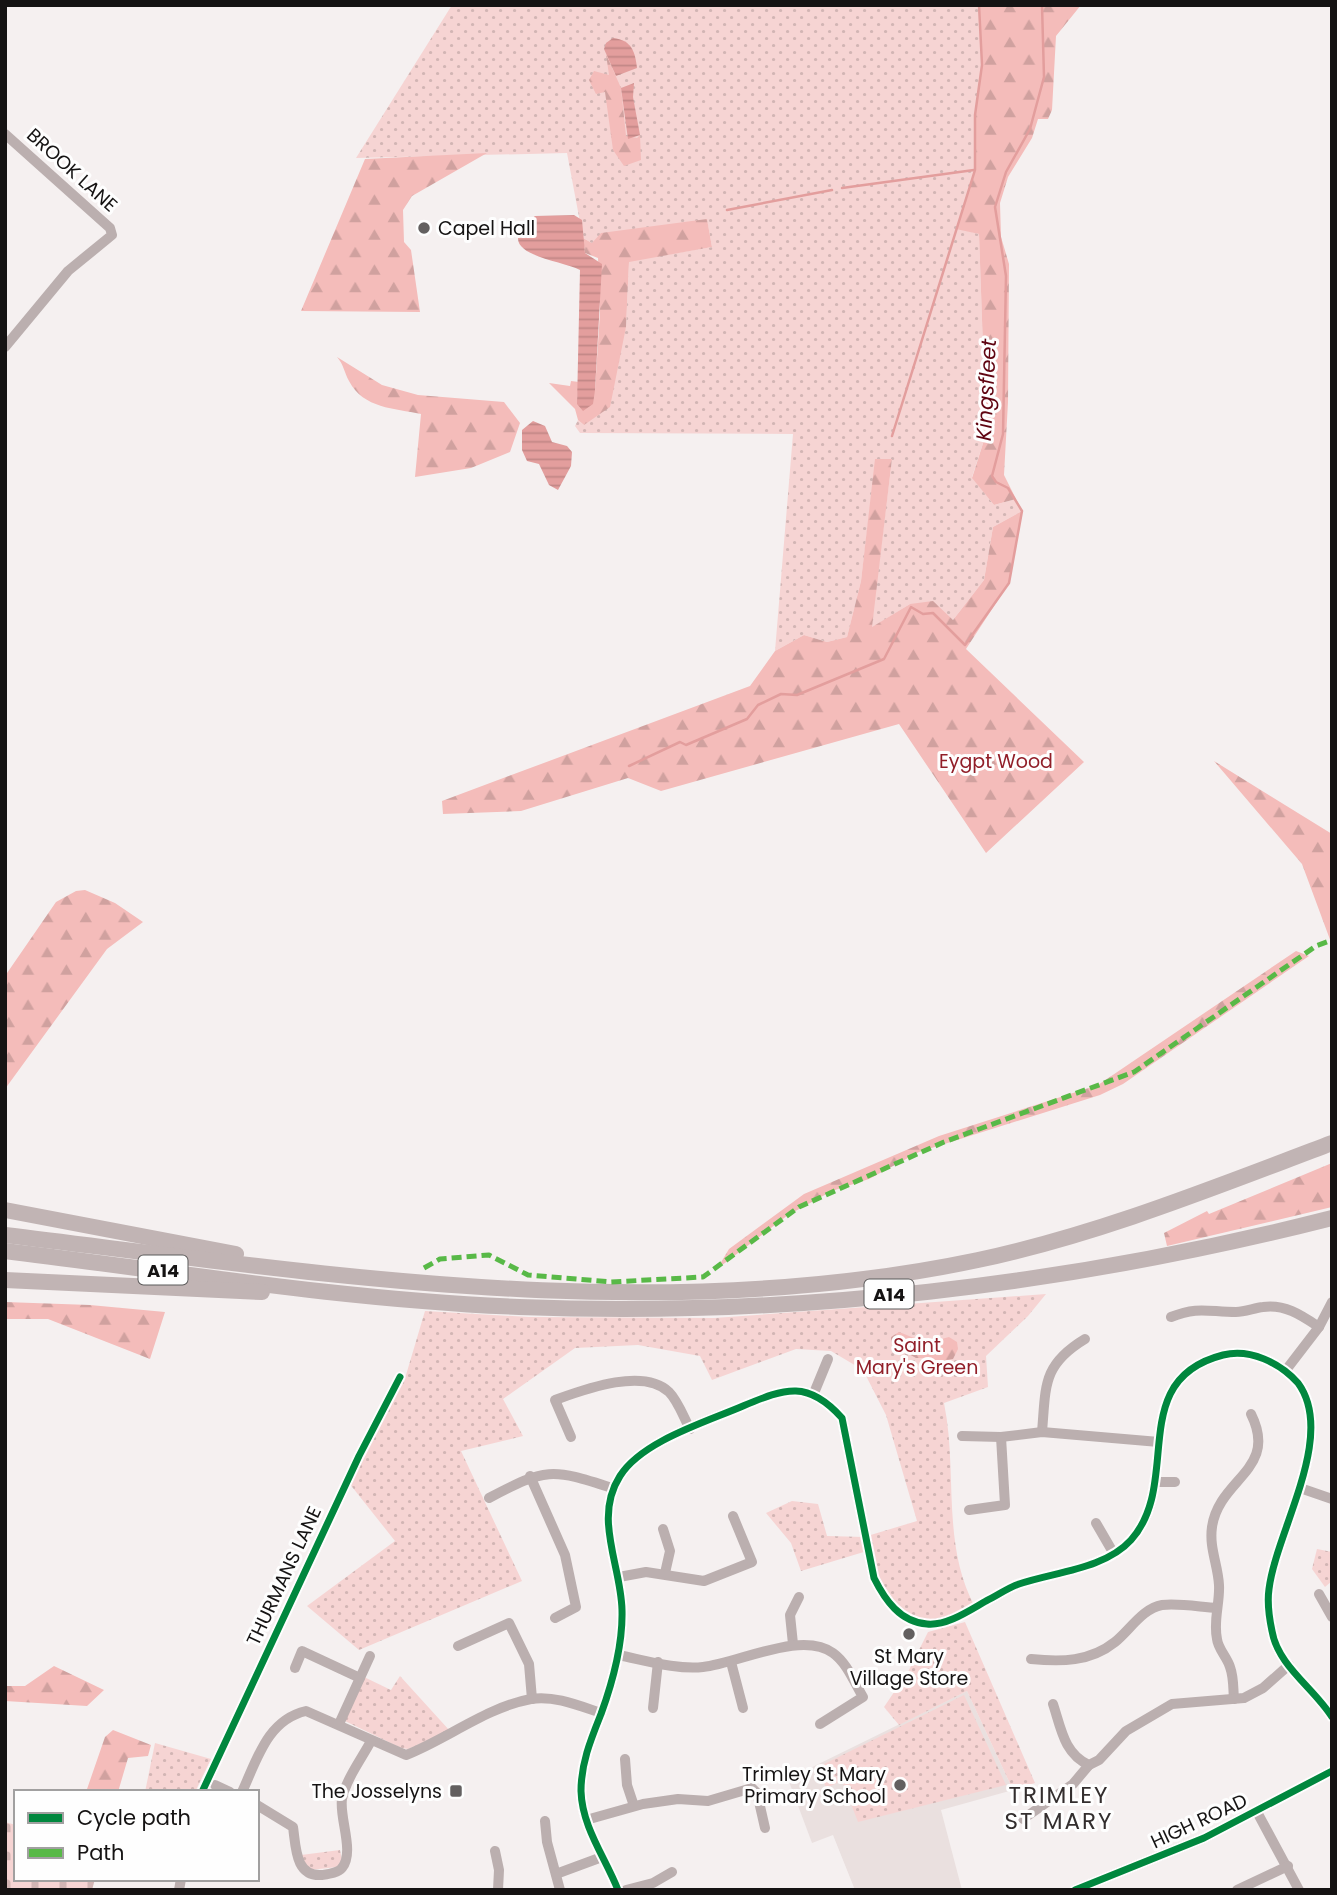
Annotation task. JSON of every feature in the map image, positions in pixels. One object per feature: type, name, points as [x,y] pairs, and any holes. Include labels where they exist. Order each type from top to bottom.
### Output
[{"type":"highway","name":"A14","points":[[441,1294],[520,1291],[692,1292],[807,1285],[918,1271],[978,1260],[1085,1233],[1332,1143]]},
{"type":"highway","name":"A14","points":[[5,1210],[245,1255],[278,1267]]},
{"type":"highway","name":"A14","points":[[5,1280],[288,1293],[320,1290],[407,1291],[603,1308],[749,1304],[870,1296],[1036,1277],[1261,1236],[1332,1218]]},
{"type":"highway","name":"A14","points":[[5,1235],[278,1267],[407,1291]]},
{"type":"highway","name":"A14","points":[[5,1251],[320,1290]]},
{"type":"street","name":"BROOK LANE","points":[[5,134],[110,228],[113,235],[68,271],[5,347]]},
{"type":"street","points":[[1286,1370],[1319,1327],[1332,1302]]},
{"type":"street","points":[[1171,1317],[1189,1310],[1207,1308],[1233,1312],[1275,1306],[1292,1310],[1319,1327]]},
{"type":"street","points":[[1042,1433],[1046,1378],[1055,1362],[1085,1339]]},
{"type":"street","points":[[618,1890],[586,1819],[581,1793],[582,1767],[618,1655],[622,1610],[619,1577],[607,1520],[612,1488],[634,1459],[647,1449],[771,1394],[798,1390],[814,1393],[830,1404],[842,1418],[874,1578],[892,1607],[912,1621],[929,1625],[940,1623],[1015,1586],[1114,1555],[1141,1527],[1151,1505],[1163,1408],[1173,1387],[1187,1371],[1209,1359],[1232,1352],[1261,1358],[1286,1370],[1301,1386],[1312,1404],[1314,1415],[1311,1459],[1269,1588],[1272,1634],[1289,1665],[1332,1717]]},
{"type":"street","points":[[814,1393],[828,1359]]},
{"type":"street","name":"THURMANS LANE","points":[[203,1790],[359,1454],[400,1377]]},
{"type":"street","points":[[571,1437],[555,1400],[594,1386],[635,1380],[661,1386],[670,1393],[690,1429]]},
{"type":"street","points":[[1234,1699],[1230,1666],[1217,1639],[1219,1587],[1211,1549],[1212,1526],[1220,1503],[1251,1467],[1256,1456],[1259,1436],[1251,1414]]},
{"type":"street","points":[[962,1436],[1001,1437],[1042,1433],[1159,1441]]},
{"type":"street","points":[[969,1510],[1006,1505],[1001,1437]]},
{"type":"street","points":[[489,1498],[530,1476],[556,1472],[612,1488]]},
{"type":"street","points":[[530,1476],[565,1555],[576,1607],[555,1618]]},
{"type":"street","points":[[1155,1482],[1175,1482]]},
{"type":"street","points":[[1303,1489],[1332,1499]]},
{"type":"street","points":[[619,1577],[646,1572],[704,1581],[752,1562],[733,1516]]},
{"type":"street","points":[[1096,1522],[1114,1555]]},
{"type":"street","points":[[663,1529],[670,1551],[665,1573]]},
{"type":"street","points":[[1318,1594],[1332,1617]]},
{"type":"street","points":[[793,1644],[790,1615],[799,1597]]},
{"type":"street","points":[[1031,1659],[1063,1662],[1088,1656],[1114,1643],[1146,1613],[1161,1605],[1217,1608]]},
{"type":"street","points":[[458,1646],[509,1623],[529,1664],[532,1699]]},
{"type":"street","points":[[618,1655],[699,1668],[731,1662],[793,1644],[808,1644],[830,1651],[846,1667],[863,1696],[820,1724]]},
{"type":"street","points":[[295,1668],[302,1651],[360,1678]]},
{"type":"street","points":[[339,1724],[370,1656]]},
{"type":"street","points":[[653,1708],[658,1662]]},
{"type":"street","points":[[731,1662],[743,1708]]},
{"type":"street","points":[[1023,1819],[1073,1784],[1089,1765],[1100,1760],[1126,1731],[1171,1704],[1234,1699],[1253,1694],[1289,1665]]},
{"type":"street","points":[[243,1790],[271,1732],[284,1718],[306,1711],[406,1755],[480,1719],[532,1699],[552,1700],[601,1713]]},
{"type":"street","points":[[1053,1704],[1067,1746],[1077,1760],[1089,1765]]},
{"type":"street","points":[[259,1806],[288,1821],[293,1827],[297,1855],[305,1871],[312,1875],[334,1873],[342,1868],[346,1858],[342,1800],[371,1741]]},
{"type":"street","points":[[625,1759],[627,1785],[634,1806]]},
{"type":"street","name":"HIGH ROAD","points":[[1075,1890],[1204,1839],[1332,1771]]},
{"type":"street","points":[[215,1784],[226,1790]]},
{"type":"street","points":[[586,1819],[634,1806],[678,1799],[708,1801],[752,1788],[757,1793],[765,1828]]},
{"type":"street","points":[[1257,1812],[1299,1890]]},
{"type":"street","points":[[545,1821],[547,1842],[560,1890]]},
{"type":"street","points":[[495,1851],[499,1870],[498,1890]]},
{"type":"street","points":[[556,1874],[602,1857]]},
{"type":"street","points":[[1237,1890],[1288,1866]]},
{"type":"street","points":[[626,1890],[653,1883],[672,1872]]},
{"type":"shaded area","points":[[613,38],[628,44],[637,68],[616,76],[604,49],[606,43]]},
{"type":"shaded area","points":[[634,83],[633,97],[640,135],[628,139],[621,88]]},
{"type":"shaded area","points":[[574,215],[582,220],[585,253],[602,264],[595,390],[593,404],[583,411],[577,404],[580,270],[531,253],[522,247],[518,239],[522,229],[535,216]]},
{"type":"shaded area","points":[[533,421],[545,426],[552,442],[567,446],[572,452],[571,466],[558,490],[549,485],[539,464],[527,461],[522,450],[522,430]]},
{"type":"shaded area","name":"Trimley St Mary Primary School","points":[[967,1691],[1013,1790],[941,1810],[962,1890],[855,1890],[833,1835],[812,1843],[788,1779]]},
{"type":"green space","points":[[452,5],[979,5],[982,65],[975,115],[975,170],[957,228],[979,234],[986,434],[972,477],[994,505],[1016,499],[1022,511],[993,527],[984,580],[953,620],[910,604],[871,628],[892,459],[876,459],[861,581],[847,637],[827,642],[804,635],[775,651],[793,434],[580,433],[575,426],[578,420],[584,425],[626,327],[629,261],[712,247],[707,220],[592,243],[583,238],[567,153],[356,158]]},
{"type":"green space","points":[[979,5],[1081,5],[1056,36],[1052,110],[1048,119],[1038,119],[1032,138],[1008,177],[1000,203],[1001,237],[1009,264],[1008,402],[1004,475],[1016,499],[994,505],[972,478],[986,434],[979,234],[956,229],[975,170],[975,115],[982,65]]},
{"type":"green space","points":[[606,54],[621,88],[626,136],[637,138],[640,135],[641,160],[624,166],[613,150],[605,92],[596,94],[589,80],[594,71],[609,75]]},
{"type":"green space","points":[[487,153],[412,196],[403,210],[404,242],[411,250],[420,312],[301,311],[365,159]]},
{"type":"green space","points":[[707,219],[712,247],[629,262],[626,327],[610,407],[584,425],[578,420],[575,409],[549,383],[570,386],[571,381],[579,382],[577,399],[595,390],[600,312],[598,258],[585,253],[583,238],[592,243],[601,233]]},
{"type":"green space","points":[[337,357],[382,385],[418,395],[504,402],[520,423],[510,452],[471,468],[415,477],[421,414],[380,406],[363,397],[349,381]]},
{"type":"green space","name":"Eygpt Wood","points":[[875,459],[892,459],[872,627],[910,604],[933,601],[953,620],[984,580],[993,527],[1022,511],[1009,583],[966,649],[1084,762],[986,853],[899,724],[661,791],[628,778],[521,811],[443,814],[442,801],[750,686],[775,651],[804,635],[827,642],[847,637],[861,581]]},
{"type":"green space","points":[[1214,761],[1332,834],[1332,945],[1302,864]]},
{"type":"green space","points":[[85,890],[115,903],[143,922],[107,949],[5,1089],[5,976],[56,902],[76,891]]},
{"type":"green space","points":[[1296,951],[1309,956],[1123,1084],[1100,1095],[919,1152],[869,1179],[832,1191],[788,1215],[717,1269],[729,1249],[804,1194],[939,1136],[1098,1085]]},
{"type":"green space","points":[[1332,1163],[1332,1207],[1167,1246],[1164,1233],[1207,1211],[1209,1214]]},
{"type":"green space","name":"Saint Mary's Green","points":[[1046,1294],[1028,1316],[986,1356],[988,1387],[944,1403],[954,1533],[964,1583],[975,1607],[929,1625],[892,1607],[867,1551],[801,1571],[791,1543],[766,1513],[792,1501],[818,1504],[827,1536],[864,1537],[917,1521],[886,1415],[863,1370],[831,1351],[796,1349],[712,1380],[700,1356],[638,1345],[575,1348],[503,1399],[523,1436],[461,1451],[522,1581],[359,1650],[307,1606],[395,1541],[349,1483],[406,1375],[425,1311],[529,1317],[714,1318]]},
{"type":"green space","points":[[5,1302],[90,1305],[165,1312],[150,1359],[48,1319],[5,1319]]},
{"type":"green space","points":[[899,1332],[923,1340],[949,1337],[957,1342],[958,1349],[953,1359],[938,1362],[932,1358],[916,1358],[891,1344],[891,1337]]},
{"type":"green space","points":[[1317,1549],[1332,1552],[1332,1581],[1325,1587],[1312,1569]]},
{"type":"green space","points":[[965,1622],[1035,1783],[1013,1790],[967,1691],[899,1725],[884,1707],[909,1670],[928,1632]]},
{"type":"green space","points":[[54,1666],[104,1690],[87,1706],[5,1701],[5,1686],[25,1686]]},
{"type":"green space","points":[[400,1676],[450,1731],[408,1749],[345,1721],[364,1677],[391,1690]]},
{"type":"green space","points":[[964,1695],[1006,1785],[858,1822],[842,1781],[826,1788],[818,1767]]},
{"type":"green space","points":[[113,1730],[151,1745],[148,1756],[128,1758],[119,1790],[87,1790],[105,1737]]},
{"type":"green space","points":[[155,1743],[211,1759],[196,1790],[145,1790]]},
{"type":"green space","points":[[5,1822],[14,1824],[14,1881],[94,1881],[92,1890],[5,1890]]},
{"type":"green space","points":[[340,1850],[342,1860],[338,1867],[309,1870],[301,1855]]},
{"type":"waterway","points":[[892,436],[975,170],[975,115],[982,65],[979,5]]},
{"type":"waterway","name":"Kingsfleet","points":[[629,766],[680,742],[686,745],[747,719],[758,705],[781,694],[797,695],[884,659],[911,607],[923,614],[933,613],[965,645],[1009,583],[1022,511],[1008,488],[996,482],[992,476],[1003,434],[1006,276],[995,207],[1006,172],[1030,129],[1044,77],[1042,5]]},
{"type":"waterway","points":[[842,188],[974,170]]},
{"type":"waterway","points":[[727,210],[832,190]]},
{"type":"marked path","points":[[424,1268],[440,1259],[489,1255],[528,1275],[611,1282],[703,1277],[799,1207],[944,1142],[1134,1072],[1316,946],[1332,940]]},
{"type":"cycle path","points":[[618,1890],[585,1817],[581,1791],[585,1761],[609,1689],[621,1637],[621,1593],[610,1542],[609,1508],[612,1492],[630,1464],[659,1443],[711,1419],[784,1392],[807,1393],[830,1406],[842,1418],[874,1578],[888,1602],[901,1614],[917,1622],[935,1624],[958,1617],[1015,1586],[1093,1564],[1120,1550],[1131,1540],[1146,1516],[1154,1490],[1165,1409],[1175,1386],[1193,1368],[1233,1353],[1264,1359],[1282,1369],[1298,1383],[1308,1405],[1311,1429],[1301,1484],[1274,1566],[1268,1594],[1270,1620],[1281,1655],[1332,1717]]},
{"type":"cycle path","points":[[203,1790],[359,1456],[400,1377]]},
{"type":"cycle path","points":[[1075,1890],[1204,1838],[1332,1771]]},
{"type":"place","name":"Capel Hall","points":[[424,228]]},
{"type":"place","name":"St Mary Village Store","points":[[909,1634]]},
{"type":"place","name":"Trimley St Mary Primary School","points":[[900,1785]]},
{"type":"place","name":"The Josselyns","points":[[456,1791]]},
{"type":"district","name":"TRIMLEY ST MARY","points":[[1059,1808]]}]
